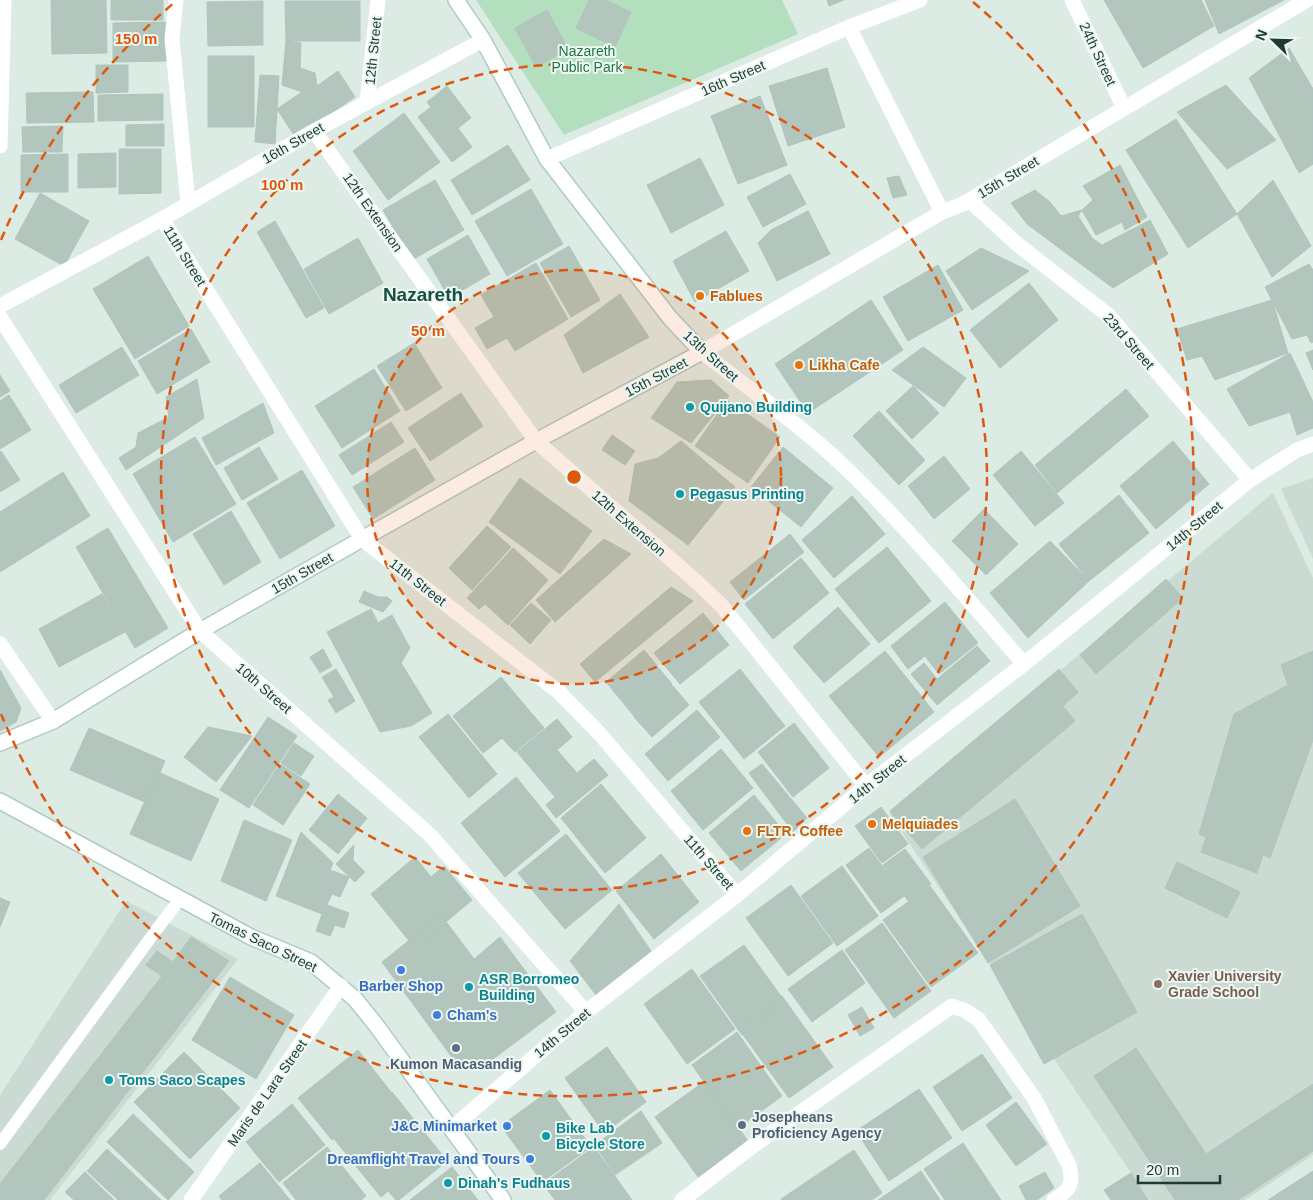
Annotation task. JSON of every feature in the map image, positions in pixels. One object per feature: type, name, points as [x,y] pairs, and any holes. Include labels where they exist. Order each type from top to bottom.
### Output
[{"type":"street","points":[[0,146],[4,0]]},
{"type":"street","points":[[176,0],[172,39],[188,203]]},
{"type":"street","name":"12th Street","points":[[367,102],[378,0]]},
{"type":"street","name":"13th Street","points":[[456,0],[483,40],[547,159],[670,318],[702,352],[814,440],[861,483],[962,592],[1024,664]]},
{"type":"street","name":"16th Street","points":[[547,159],[849,27],[920,0]]},
{"type":"street","name":"24th Street","points":[[1072,0],[1124,108]]},
{"type":"street","name":"15th Street","points":[[0,743],[52,721],[200,631],[362,539],[702,352],[942,212],[963,204],[1307,0]]},
{"type":"street","points":[[849,27],[942,212]]},
{"type":"street","name":"16th Street","points":[[0,306],[162,218],[314,130],[483,40]]},
{"type":"street","name":"12th Extension","points":[[314,130],[536,442],[698,583],[721,606],[866,786]]},
{"type":"street","name":"23rd Street","points":[[969,200],[1017,244],[1108,315],[1250,480]]},
{"type":"street","name":"11th Street","points":[[162,218],[362,539],[559,692],[598,734],[737,895]]},
{"type":"street","name":"10th Street","points":[[0,317],[200,631],[429,834],[586,1012]]},
{"type":"street","name":"14th Street","points":[[452,1128],[586,1012],[737,895],[866,786],[1024,664],[1250,480],[1296,450],[1313,444]]},
{"type":"street","points":[[0,644],[52,721]]},
{"type":"street","name":"Tomas Saco Street","points":[[0,801],[251,938],[311,962],[355,999],[376,1024],[502,1200]]},
{"type":"street","name":"Maris de Lara Street","points":[[191,1200],[341,986]]},
{"type":"street","points":[[682,1200],[754,1145],[952,1006],[966,1011],[979,1020],[1034,1098],[1070,1165],[1072,1177],[1066,1192],[1054,1200]]},
{"type":"lane","points":[[0,1144],[180,899]]},
{"type":"shaded area","points":[[1313,478],[1313,559],[1281,489]]},
{"type":"shaded area","name":"Xavier University Grade School","points":[[1273,493],[1313,578],[1313,1155],[1245,1200],[1149,1200],[889,813]]},
{"type":"shaded area","points":[[126,901],[238,959],[50,1200],[0,1200],[0,1095]]},
{"type":"green space","name":"Nazareth Public Park","points":[[476,0],[782,0],[798,34],[564,135]]},
{"type":"building","points":[[51,0],[106,0],[107,53],[52,54]]},
{"type":"building","points":[[111,0],[163,0],[163,20],[111,20]]},
{"type":"building","points":[[589,0],[606,0],[631,12],[615,47],[576,28]]},
{"type":"building","points":[[827,0],[844,0],[829,6]]},
{"type":"building","points":[[1104,0],[1201,0],[1214,26],[1143,68]]},
{"type":"building","points":[[1205,0],[1284,0],[1219,34]]},
{"type":"building","points":[[263,1],[263,45],[208,46],[207,2]]},
{"type":"building","points":[[285,1],[360,1],[360,41],[286,41]]},
{"type":"building","points":[[547,10],[568,49],[536,67],[515,28]]},
{"type":"building","points":[[169,22],[169,61],[113,62],[113,23]]},
{"type":"building","points":[[286,41],[301,43],[300,68],[315,73],[317,86],[338,71],[355,97],[296,138],[277,109],[302,92],[282,85]]},
{"type":"building","points":[[1289,48],[1313,89],[1313,164],[1299,173],[1249,78]]},
{"type":"building","points":[[208,56],[254,56],[254,127],[208,127]]},
{"type":"building","points":[[96,65],[128,65],[128,92],[96,93]]},
{"type":"building","points":[[827,68],[845,127],[788,146],[769,86]]},
{"type":"building","points":[[260,75],[279,76],[275,144],[255,142]]},
{"type":"building","points":[[1226,85],[1276,140],[1227,169],[1177,112]]},
{"type":"building","points":[[447,86],[471,118],[458,128],[472,147],[452,162],[418,117],[431,107],[427,102]]},
{"type":"building","points":[[93,92],[94,122],[27,123],[26,93]]},
{"type":"building","points":[[163,94],[163,120],[98,121],[98,95]]},
{"type":"building","points":[[760,96],[787,165],[738,184],[711,116]]},
{"type":"building","points":[[404,113],[440,162],[388,200],[353,151]]},
{"type":"building","points":[[1176,119],[1237,214],[1188,248],[1126,150]]},
{"type":"building","points":[[164,124],[164,146],[126,146],[126,125]]},
{"type":"building","points":[[63,126],[62,152],[23,152],[22,127]]},
{"type":"building","points":[[508,145],[530,180],[472,215],[451,180]]},
{"type":"building","points":[[119,149],[161,149],[161,193],[119,194]]},
{"type":"building","points":[[116,153],[116,187],[78,188],[78,154]]},
{"type":"building","points":[[68,154],[68,192],[21,192],[21,155]]},
{"type":"building","points":[[700,158],[724,205],[671,233],[647,185]]},
{"type":"building","points":[[1120,165],[1147,217],[1125,230],[1122,222],[1096,235],[1082,210],[1093,200],[1083,186]]},
{"type":"building","points":[[790,174],[806,204],[763,227],[747,197]]},
{"type":"building","points":[[899,176],[907,195],[893,198],[887,178]]},
{"type":"building","points":[[435,180],[464,230],[412,260],[383,210]]},
{"type":"building","points":[[1273,180],[1311,246],[1272,277],[1237,214]]},
{"type":"building","points":[[531,189],[563,244],[507,276],[475,221]]},
{"type":"building","points":[[1035,190],[1050,202],[1061,216],[1082,210],[1078,216],[1092,238],[1102,245],[1150,220],[1168,254],[1113,288],[1027,224],[1011,203]]},
{"type":"building","points":[[40,193],[89,221],[64,266],[15,239]]},
{"type":"building","points":[[808,211],[830,254],[777,281],[758,243],[771,230]]},
{"type":"building","points":[[275,221],[324,308],[306,318],[257,232]]},
{"type":"building","points":[[726,231],[749,271],[695,302],[673,261]]},
{"type":"building","points":[[468,235],[490,274],[449,298],[427,259]]},
{"type":"building","points":[[358,238],[383,283],[329,314],[304,269]]},
{"type":"building","points":[[569,246],[600,300],[571,317],[540,263]]},
{"type":"building","points":[[981,248],[1029,271],[972,310],[946,271]]},
{"type":"building","points":[[148,256],[189,326],[135,359],[93,289]]},
{"type":"building","points":[[536,263],[568,319],[515,351],[507,338],[487,349],[475,328],[494,317],[481,295]]},
{"type":"building","points":[[1309,264],[1313,270],[1313,342],[1311,343],[1307,335],[1292,339],[1265,287]]},
{"type":"building","points":[[938,265],[963,310],[908,341],[883,297]]},
{"type":"building","points":[[1029,283],[1058,320],[1000,368],[970,330]]},
{"type":"building","points":[[620,294],[649,337],[583,373],[564,335]]},
{"type":"building","points":[[871,300],[903,350],[808,413],[775,364]]},
{"type":"building","points":[[1272,300],[1288,353],[1215,380],[1202,356],[1187,360],[1177,329]]},
{"type":"building","points":[[191,329],[210,362],[157,394],[138,361]]},
{"type":"building","points":[[414,343],[442,388],[406,411],[377,366]]},
{"type":"building","points":[[122,347],[139,375],[76,413],[59,385]]},
{"type":"building","points":[[923,347],[966,378],[944,407],[892,370]]},
{"type":"building","points":[[1313,350],[1313,370],[1306,353]]},
{"type":"building","points":[[1290,353],[1313,402],[1313,428],[1297,435],[1290,412],[1249,426],[1227,389]]},
{"type":"building","points":[[374,369],[400,411],[342,448],[315,406]]},
{"type":"building","points":[[0,375],[10,391],[0,397]]},
{"type":"building","points":[[197,379],[204,418],[126,470],[119,458],[136,447],[138,433],[169,417],[166,397]]},
{"type":"building","name":"Quijano Building","points":[[711,380],[729,396],[691,443],[651,418],[677,382]]},
{"type":"building","points":[[913,386],[939,413],[912,439],[886,411]]},
{"type":"building","points":[[1126,389],[1149,416],[1057,493],[1035,465]]},
{"type":"building","points":[[461,393],[483,426],[430,461],[408,428]]},
{"type":"building","points":[[9,395],[31,430],[0,449],[0,401]]},
{"type":"building","points":[[727,400],[780,437],[748,483],[695,446]]},
{"type":"building","points":[[263,403],[274,433],[216,465],[202,438]]},
{"type":"building","points":[[879,411],[925,460],[899,485],[853,436]]},
{"type":"building","points":[[391,422],[404,442],[352,475],[339,455]]},
{"type":"building","points":[[612,435],[635,451],[625,465],[602,450]]},
{"type":"building","points":[[195,437],[236,504],[173,542],[133,474]]},
{"type":"building","name":"Pegasus Printing","points":[[681,441],[735,487],[688,545],[629,501],[635,464],[658,458]]},
{"type":"building","points":[[1173,441],[1209,484],[1156,529],[1120,486]]},
{"type":"building","points":[[259,447],[278,479],[242,500],[224,468]]},
{"type":"building","points":[[783,447],[833,488],[801,527],[751,487]]},
{"type":"building","points":[[415,448],[435,480],[373,519],[353,487]]},
{"type":"building","points":[[1021,451],[1064,503],[1035,526],[993,475]]},
{"type":"building","points":[[0,452],[20,480],[0,492]]},
{"type":"building","points":[[944,456],[970,489],[934,519],[908,486]]},
{"type":"building","points":[[302,470],[335,526],[280,559],[247,503]]},
{"type":"building","points":[[63,472],[90,516],[0,572],[0,512]]},
{"type":"building","points":[[520,478],[592,531],[560,574],[489,522]]},
{"type":"building","points":[[1119,495],[1149,533],[1089,581],[1059,544]]},
{"type":"building","points":[[852,496],[885,534],[834,578],[802,540]]},
{"type":"building","points":[[984,509],[1018,544],[986,575],[952,541]]},
{"type":"building","points":[[231,511],[261,562],[224,585],[193,534]]},
{"type":"building","points":[[487,526],[511,547],[472,590],[449,568]]},
{"type":"building","points":[[108,528],[168,628],[135,648],[76,547]]},
{"type":"building","points":[[790,534],[804,552],[744,600],[730,582]]},
{"type":"building","points":[[604,539],[631,554],[555,622],[536,600]]},
{"type":"building","points":[[1050,541],[1089,581],[1028,638],[990,593]]},
{"type":"building","points":[[887,547],[931,601],[879,643],[835,589]]},
{"type":"building","points":[[513,548],[548,580],[508,625],[485,604],[479,609],[467,598]]},
{"type":"building","points":[[801,558],[829,593],[773,639],[745,604]]},
{"type":"building","points":[[1166,579],[1183,598],[1096,674],[1080,655]]},
{"type":"building","points":[[671,587],[693,601],[595,682],[580,664]]},
{"type":"building","points":[[364,591],[378,597],[387,597],[392,601],[383,612],[359,602]]},
{"type":"building","points":[[102,594],[125,632],[59,667],[39,629]]},
{"type":"building","points":[[945,602],[978,643],[939,674],[925,656],[908,669],[891,646]]},
{"type":"building","points":[[531,603],[551,620],[530,644],[510,625]]},
{"type":"building","points":[[838,607],[870,644],[824,683],[793,647]]},
{"type":"building","points":[[371,609],[378,623],[392,615],[410,648],[401,663],[432,713],[411,726],[380,732],[327,632]]},
{"type":"building","points":[[703,613],[729,645],[680,684],[654,653]]},
{"type":"building","points":[[977,646],[990,661],[937,705],[911,674],[924,663],[937,679]]},
{"type":"building","points":[[323,649],[332,666],[320,673],[310,657]]},
{"type":"building","points":[[644,650],[672,684],[634,716],[606,682]]},
{"type":"building","points":[[885,651],[934,712],[879,757],[829,696]]},
{"type":"building","points":[[1313,651],[1313,740],[1270,858],[1263,855],[1257,873],[1201,852],[1206,837],[1199,834],[1234,714],[1288,685],[1281,665]]},
{"type":"building","points":[[336,669],[355,701],[336,713],[328,700],[334,697],[322,677]]},
{"type":"building","points":[[740,669],[785,726],[744,759],[699,702]]},
{"type":"building","points":[[1059,669],[1078,692],[1063,706],[1075,721],[922,849],[890,811]]},
{"type":"building","points":[[0,670],[21,708],[16,722],[0,731]]},
{"type":"building","points":[[501,677],[544,728],[515,752],[502,738],[483,753],[453,716]]},
{"type":"building","points":[[672,685],[689,705],[652,737],[634,717]]},
{"type":"building","points":[[697,710],[720,737],[668,781],[645,754]]},
{"type":"building","points":[[448,714],[497,774],[469,798],[419,737]]},
{"type":"building","points":[[268,717],[297,736],[249,808],[220,790]]},
{"type":"building","points":[[557,719],[572,737],[557,750],[577,773],[594,759],[608,775],[556,818],[546,805],[555,797],[517,752]]},
{"type":"building","points":[[794,723],[829,768],[793,797],[758,752]]},
{"type":"building","points":[[208,727],[252,736],[216,782],[184,757]]},
{"type":"building","points":[[89,728],[165,761],[147,803],[70,770]]},
{"type":"building","points":[[294,743],[314,756],[301,776],[281,763]]},
{"type":"building","points":[[721,749],[753,788],[703,830],[671,791]]},
{"type":"building","points":[[280,764],[310,784],[283,825],[253,805]]},
{"type":"building","points":[[762,764],[807,818],[793,832],[749,773]]},
{"type":"building","points":[[158,772],[219,799],[191,861],[130,834]]},
{"type":"building","points":[[516,777],[560,831],[505,877],[461,823]]},
{"type":"building","points":[[601,784],[646,838],[605,873],[561,818]]},
{"type":"building","points":[[338,794],[367,818],[338,854],[309,830]]},
{"type":"building","points":[[754,795],[786,834],[741,871],[709,833]]},
{"type":"building","points":[[1015,799],[1080,906],[988,963],[923,857]]},
{"type":"building","points":[[881,807],[908,844],[882,863],[855,826]]},
{"type":"building","points":[[244,820],[292,840],[266,901],[221,881]]},
{"type":"building","points":[[301,832],[333,863],[330,870],[349,877],[340,897],[332,894],[327,905],[349,913],[344,928],[335,925],[330,936],[316,931],[322,914],[276,896]]},
{"type":"building","points":[[566,834],[612,890],[565,929],[518,873]]},
{"type":"building","points":[[354,845],[353,860],[365,872],[355,882],[336,864]]},
{"type":"building","points":[[869,848],[904,896],[881,913],[846,865]]},
{"type":"building","points":[[905,849],[931,884],[908,901],[883,865]]},
{"type":"building","points":[[661,854],[699,902],[654,939],[616,891]]},
{"type":"building","points":[[415,857],[431,877],[444,866],[472,900],[415,948],[371,894]]},
{"type":"building","points":[[1177,862],[1240,892],[1227,918],[1165,888]]},
{"type":"building","points":[[842,866],[878,916],[837,946],[801,896]]},
{"type":"building","points":[[791,885],[833,943],[788,976],[746,918]]},
{"type":"building","points":[[930,886],[978,953],[931,987],[883,920]]},
{"type":"building","points":[[0,898],[10,902],[0,927]]},
{"type":"building","points":[[619,904],[651,951],[596,995],[570,961]]},
{"type":"building","points":[[1082,914],[1137,1012],[1044,1064],[990,965]]},
{"type":"building","name":"ASR Borromeo Building","points":[[441,915],[474,959],[500,937],[556,1012],[481,1068],[469,1069],[454,1060],[382,962]]},
{"type":"building","points":[[882,923],[931,991],[894,1018],[845,950]]},
{"type":"building","name":"Toms Saco Scapes","points":[[191,937],[229,961],[44,1200],[0,1200],[0,1184],[162,976],[146,965],[157,951],[173,962]]},
{"type":"building","points":[[744,945],[786,1003],[742,1035],[700,976]]},
{"type":"building","points":[[842,950],[865,983],[812,1022],[788,989]]},
{"type":"building","points":[[692,969],[735,1029],[687,1064],[644,1004]]},
{"type":"building","points":[[230,977],[294,1015],[256,1079],[192,1040]]},
{"type":"building","points":[[782,996],[833,1067],[789,1098],[738,1028]]},
{"type":"building","points":[[862,1007],[874,1028],[860,1036],[848,1015]]},
{"type":"building","points":[[737,1032],[782,1096],[737,1129],[692,1065]]},
{"type":"building","points":[[607,1047],[646,1102],[604,1133],[565,1078]]},
{"type":"building","points":[[1136,1048],[1206,1154],[1313,1084],[1313,1151],[1238,1200],[1175,1200],[1094,1076]]},
{"type":"building","points":[[358,1050],[391,1092],[332,1140],[298,1098]]},
{"type":"building","points":[[184,1052],[240,1108],[190,1159],[134,1102]]},
{"type":"building","points":[[982,1054],[1012,1098],[962,1131],[933,1087]]},
{"type":"building","points":[[705,1081],[748,1141],[698,1177],[655,1117]]},
{"type":"building","points":[[919,1089],[952,1138],[889,1181],[856,1131]]},
{"type":"building","name":"Bike Lab Bicycle Store","points":[[550,1090],[591,1147],[542,1182],[501,1126]]},
{"type":"building","points":[[392,1092],[447,1161],[399,1200],[396,1200],[388,1191],[381,1197],[334,1139]]},
{"type":"building","points":[[1016,1102],[1047,1144],[1016,1166],[986,1125]]},
{"type":"building","points":[[292,1104],[325,1145],[279,1182],[246,1142]]},
{"type":"building","points":[[641,1111],[662,1143],[615,1175],[595,1145]]},
{"type":"building","points":[[133,1114],[194,1172],[168,1200],[107,1142]]},
{"type":"building","points":[[963,1143],[1001,1200],[945,1200],[924,1169]]},
{"type":"building","points":[[327,1147],[366,1196],[361,1200],[296,1200],[283,1183]]},
{"type":"building","points":[[594,1147],[632,1200],[555,1200],[543,1184]]},
{"type":"building","points":[[107,1149],[161,1200],[118,1200],[87,1171]]},
{"type":"building","points":[[854,1150],[882,1193],[872,1200],[781,1199]]},
{"type":"building","points":[[260,1163],[290,1200],[222,1200],[219,1196]]},
{"type":"building","name":"Dinah's Fudhaus","points":[[452,1167],[478,1200],[410,1200]]},
{"type":"building","points":[[921,1171],[940,1200],[878,1200]]},
{"type":"building","points":[[1313,1171],[1313,1200],[1268,1200]]},
{"type":"building","points":[[85,1172],[114,1200],[74,1200],[65,1192]]},
{"type":"building","points":[[1045,1172],[1054,1188],[1037,1200],[1026,1200],[1019,1186]]},
{"type":"building","points":[[1131,1173],[1148,1200],[1111,1200],[1104,1190]]},
{"type":"place","name":"Fablues","points":[[700,296]]},
{"type":"place","name":"Likha Cafe","points":[[799,365]]},
{"type":"place","name":"Quijano Building","points":[[690,407]]},
{"type":"place","name":"Pegasus Printing","points":[[680,494]]},
{"type":"place","name":"Melquiades","points":[[872,824]]},
{"type":"place","name":"FLTR. Coffee","points":[[747,831]]},
{"type":"place","name":"Barber Shop","points":[[401,970]]},
{"type":"place","name":"Xavier University Grade School","points":[[1158,984]]},
{"type":"place","name":"ASR Borromeo Building","points":[[469,987]]},
{"type":"place","name":"Cham's","points":[[437,1015]]},
{"type":"place","name":"Kumon Macasandig","points":[[456,1048]]},
{"type":"place","name":"Toms Saco Scapes","points":[[109,1080]]},
{"type":"place","name":"Josepheans Proficiency Agency","points":[[742,1125]]},
{"type":"place","name":"J&C Minimarket","points":[[507,1126]]},
{"type":"place","name":"Bike Lab Bicycle Store","points":[[546,1136]]},
{"type":"place","name":"Dreamflight Travel and Tours","points":[[530,1159]]},
{"type":"place","name":"Dinah's Fudhaus","points":[[448,1183]]},
{"type":"district","name":"Nazareth","points":[[423,294]]}]
